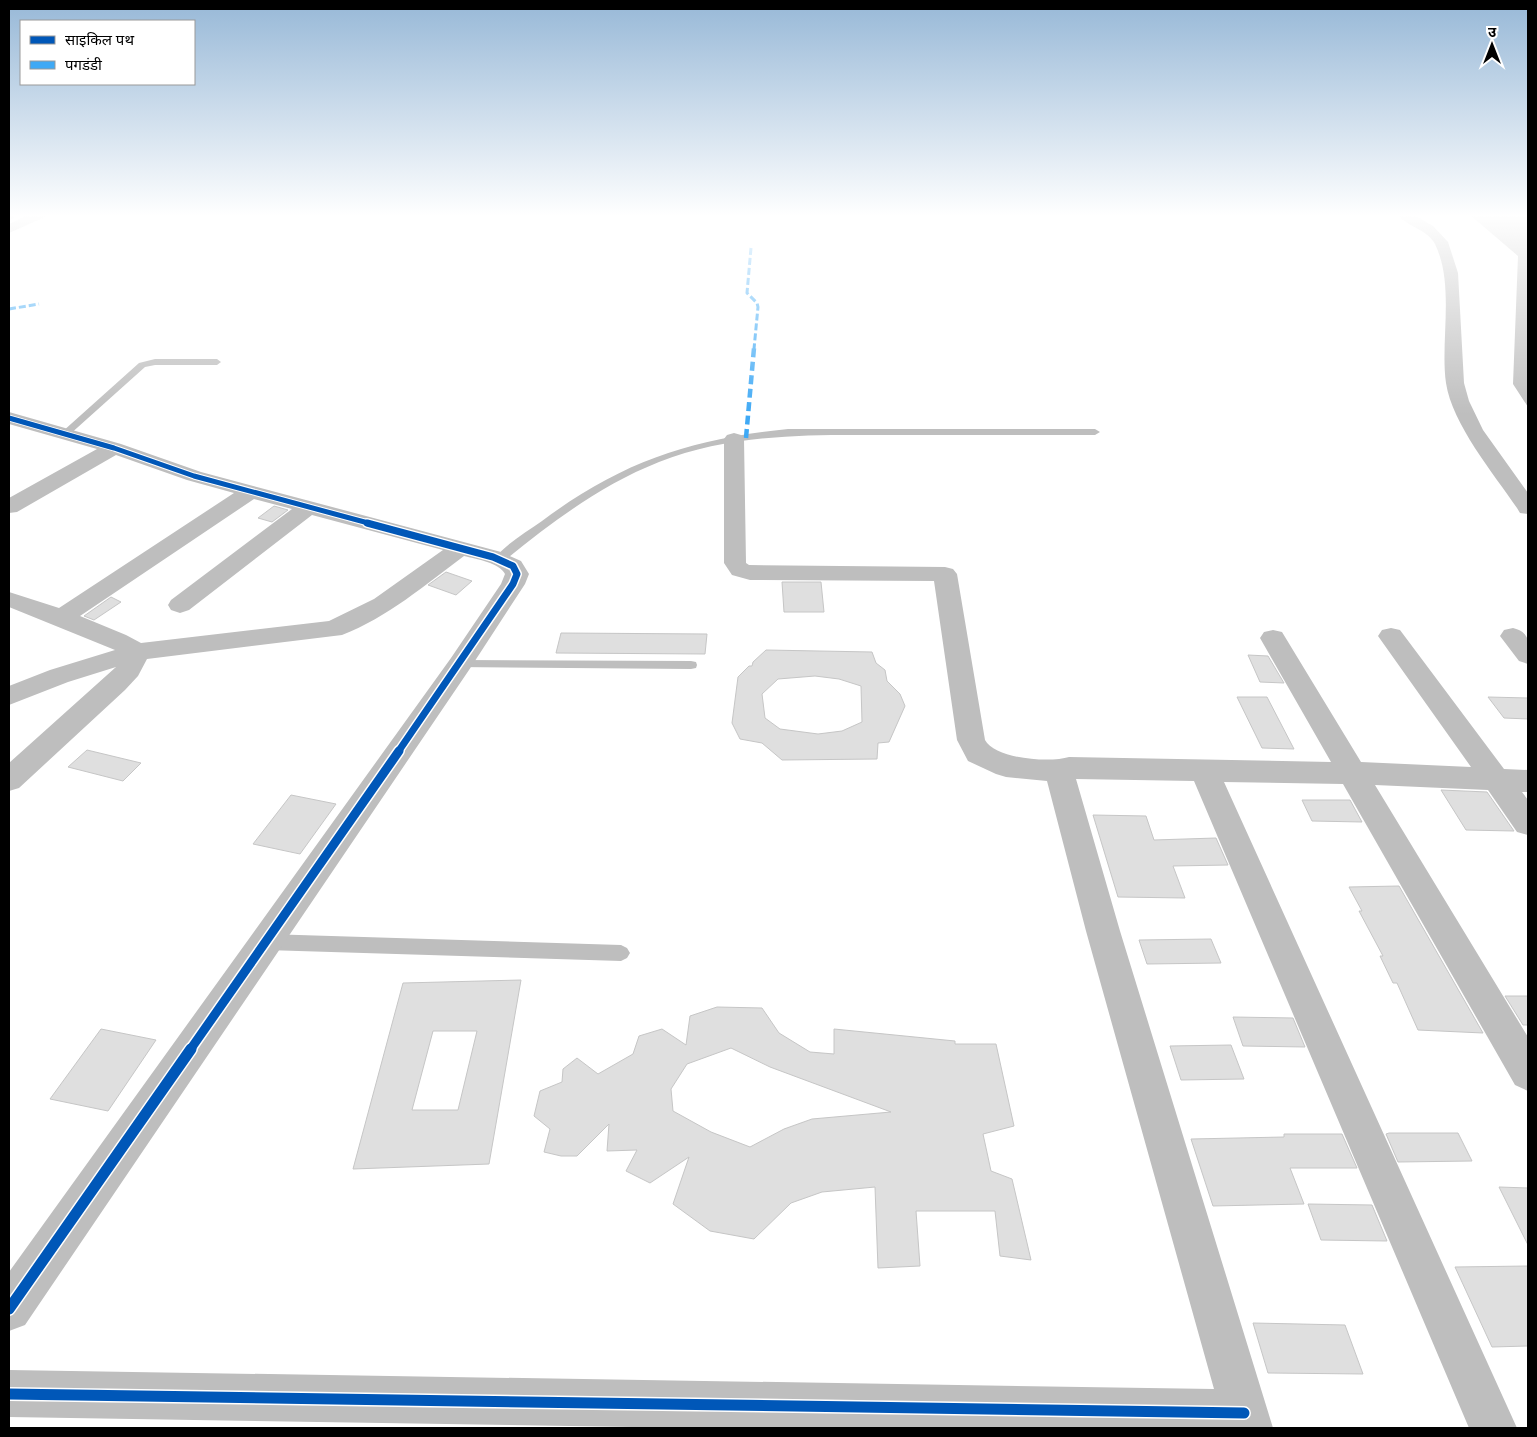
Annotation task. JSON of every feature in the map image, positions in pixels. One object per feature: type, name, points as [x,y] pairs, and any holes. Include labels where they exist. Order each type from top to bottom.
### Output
[{"type":"main road","points":[[1451,281],[1455,383],[1460,400],[1474,430],[1528,508]]},
{"type":"main road","points":[[9,1308],[460,664],[516,579],[516,568],[500,559],[194,476],[114,448],[64,434],[15,424]]},
{"type":"main road","points":[[734,440],[735,563],[741,571],[750,573],[946,574],[972,740],[978,754],[1006,766],[1062,772],[1069,768],[1204,770],[1351,773],[1513,780]]},
{"type":"main road","points":[[9,507],[114,448]]},
{"type":"main road","points":[[62,617],[250,492]]},
{"type":"main road","points":[[180,605],[309,507]]},
{"type":"main road","points":[[9,696],[59,676],[135,652],[324,630],[342,626],[380,605],[461,548]]},
{"type":"main road","points":[[9,599],[62,617],[126,645],[135,652]]},
{"type":"main road","points":[[1391,636],[1513,780],[1528,823]]},
{"type":"main road","points":[[1513,636],[1528,655]]},
{"type":"main road","points":[[1273,638],[1528,1072]]},
{"type":"main road","points":[[9,780],[116,684],[132,663],[135,652]]},
{"type":"main road","points":[[1204,770],[1493,1428]]},
{"type":"main road","points":[[9,1394],[1246,1420],[1102,931],[1060,779],[1062,772]]},
{"type":"lane","points":[[64,434],[142,365],[155,362],[218,362]]},
{"type":"lane","points":[[500,559],[565,508],[630,470],[670,454],[734,440],[788,432],[1095,432]]},
{"type":"lane","points":[[460,664],[691,665]]},
{"type":"lane","points":[[265,942],[621,954]]},
{"type":"shaded area","points":[[1517,281],[1528,281],[1528,407],[1513,384]]},
{"type":"building","points":[[274,506],[288,510],[272,522],[258,518]]},
{"type":"building","points":[[446,572],[472,581],[456,595],[428,585]]},
{"type":"building","points":[[782,582],[821,582],[824,612],[784,612]]},
{"type":"building","points":[[111,597],[121,602],[94,620],[84,616]]},
{"type":"building","points":[[561,633],[707,634],[705,654],[556,653]]},
{"type":"building","points":[[766,650],[872,652],[876,663],[885,670],[887,681],[900,694],[905,706],[889,742],[878,743],[877,759],[782,760],[762,743],[740,739],[732,723],[738,677],[749,666],[752,666],[753,662]],"holes":[[[815,676],[839,679],[861,686],[862,722],[842,731],[818,734],[780,729],[765,718],[762,694],[778,679]]]},
{"type":"building","points":[[1248,655],[1268,656],[1284,683],[1260,682]]},
{"type":"building","points":[[1237,697],[1267,697],[1294,749],[1262,748]]},
{"type":"building","points":[[1488,697],[1528,698],[1528,719],[1504,718]]},
{"type":"building","points":[[87,750],[141,763],[123,781],[68,767]]},
{"type":"building","points":[[1441,790],[1487,792],[1514,831],[1466,830]]},
{"type":"building","points":[[291,795],[336,804],[300,854],[253,844]]},
{"type":"building","points":[[1302,800],[1350,800],[1362,822],[1312,821]]},
{"type":"building","points":[[1093,815],[1146,816],[1154,840],[1216,838],[1228,865],[1173,866],[1185,898],[1118,897]]},
{"type":"building","points":[[1399,886],[1483,1033],[1418,1030],[1397,983],[1393,983],[1380,956],[1383,956],[1359,911],[1362,911],[1349,887]]},
{"type":"building","points":[[1211,939],[1221,963],[1147,964],[1139,940]]},
{"type":"building","points":[[521,980],[489,1164],[353,1169],[403,983]],"holes":[[[433,1031],[477,1031],[458,1110],[412,1110]]]},
{"type":"building","points":[[1505,996],[1528,996],[1528,1025],[1523,1025]]},
{"type":"building","points":[[717,1007],[762,1008],[779,1033],[810,1052],[834,1054],[834,1029],[955,1041],[955,1044],[996,1044],[1014,1126],[983,1134],[991,1171],[1012,1179],[1031,1260],[1000,1256],[995,1211],[916,1211],[920,1266],[878,1268],[875,1187],[822,1192],[791,1203],[754,1239],[710,1231],[673,1204],[689,1157],[650,1183],[626,1171],[637,1150],[607,1151],[609,1124],[577,1156],[561,1156],[544,1152],[550,1129],[534,1116],[540,1091],[562,1082],[563,1069],[577,1058],[598,1074],[633,1054],[639,1036],[662,1029],[686,1045],[690,1016]],"holes":[[[731,1048],[770,1067],[891,1112],[812,1119],[784,1129],[750,1147],[711,1132],[673,1111],[671,1089],[687,1064]]]},
{"type":"building","points":[[1233,1017],[1293,1018],[1305,1047],[1243,1046]]},
{"type":"building","points":[[101,1029],[156,1040],[108,1111],[50,1099]]},
{"type":"building","points":[[1231,1045],[1244,1079],[1181,1080],[1170,1046]]},
{"type":"building","points":[[1458,1133],[1472,1161],[1398,1162],[1386,1134]]},
{"type":"building","points":[[1284,1134],[1342,1134],[1357,1168],[1290,1168],[1304,1204],[1213,1206],[1191,1139],[1284,1137]]},
{"type":"building","points":[[1499,1187],[1528,1188],[1528,1245]]},
{"type":"building","points":[[1308,1204],[1372,1205],[1387,1241],[1321,1240]]},
{"type":"building","points":[[1528,1266],[1528,1346],[1492,1347],[1455,1267]]},
{"type":"building","points":[[1253,1323],[1345,1325],[1363,1374],[1268,1373]]},
{"type":"marked path","points":[[746,438],[758,307],[757,303],[747,293],[748,281]]},
{"type":"marked path","points":[[9,309],[39,304]]},
{"type":"cycle path","points":[[9,418],[114,448],[194,476],[493,557],[513,566],[517,574],[513,584],[460,664],[9,1309]]},
{"type":"cycle path","points":[[9,1394],[1244,1413]]}]
